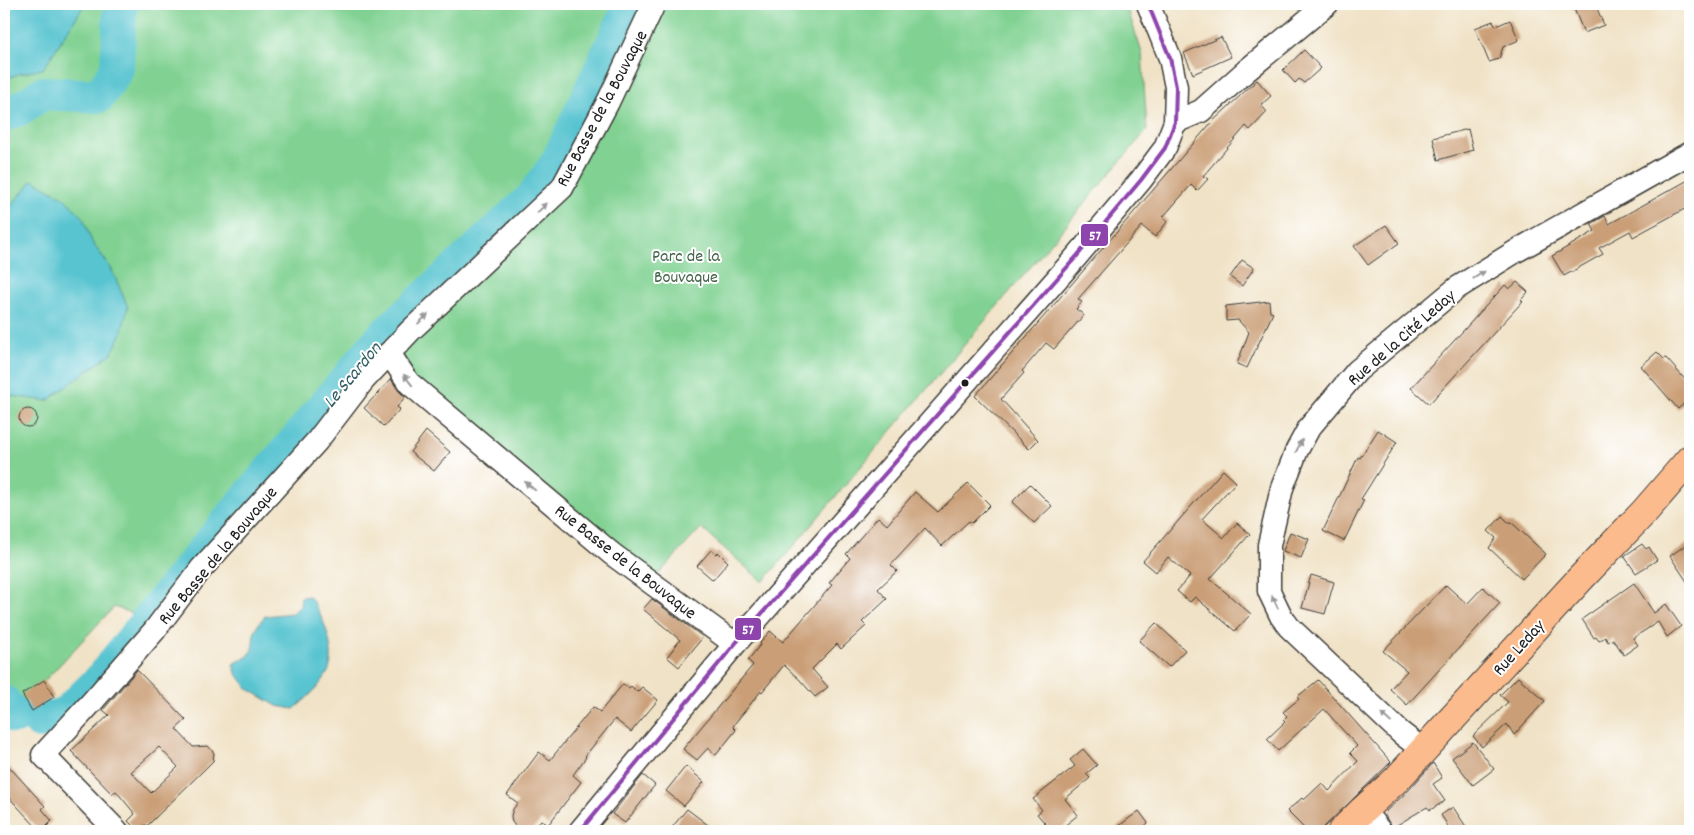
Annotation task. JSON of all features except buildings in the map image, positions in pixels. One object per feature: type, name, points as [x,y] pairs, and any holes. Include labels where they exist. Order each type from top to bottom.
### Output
[{"type":"main road","name":"Rue Leday","points":[[1342,831],[1397,779],[1645,511],[1690,459]]},
{"type":"street","name":"Rue Basse de la Bouvaque","points":[[117,831],[43,755],[148,638],[200,569],[317,441],[363,381],[410,331],[562,188],[608,102],[654,4]]},
{"type":"street","points":[[580,831],[735,644],[802,566],[966,384],[1142,180],[1165,148],[1175,122],[1176,87],[1170,58],[1148,4]]},
{"type":"street","points":[[1175,122],[1201,111],[1246,70],[1327,4]]},
{"type":"street","name":"Rue de la Cité Leday","points":[[1423,750],[1394,726],[1289,627],[1269,590],[1269,545],[1282,488],[1297,450],[1309,428],[1357,371],[1457,288],[1518,250],[1690,153]]},
{"type":"street","name":"Rue Basse de la Bouvaque","points":[[389,354],[409,383],[612,554],[735,644]]},
{"type":"street","points":[[1363,810],[1380,831]]},
{"type":"green space","name":"Parc de la Bouvaque","points":[[4,4],[1126,4],[1142,53],[1147,130],[763,582],[701,528],[656,577],[377,358],[150,620],[114,607],[19,708],[4,690]]},
{"type":"water","points":[[4,4],[85,4],[43,69],[18,74],[4,80]]},
{"type":"water","points":[[33,180],[63,197],[83,217],[92,242],[111,268],[128,307],[121,335],[112,353],[47,401],[4,395],[4,214]]},
{"type":"water","points":[[309,596],[319,612],[327,632],[330,643],[331,663],[321,683],[294,709],[277,706],[248,689],[236,673],[233,664],[247,657],[252,651],[254,634],[265,616],[293,613],[300,606],[301,597]]},
{"type":"waterway","points":[[4,115],[21,108],[43,93],[99,96],[117,69],[120,10],[122,4]]},
{"type":"waterway","name":"Le Scardon","points":[[40,722],[66,713],[99,681],[203,551],[383,336],[532,198],[557,163],[631,4]]},
{"type":"waterway","points":[[120,10],[127,6]]},
{"type":"waterway","name":"Le Scardon","points":[[4,702],[16,717]]},
{"type":"transit line","name":"57","points":[[580,831],[735,644],[1077,256],[1141,180],[1165,148],[1175,122],[1176,87],[1170,58],[1148,4]]}]
